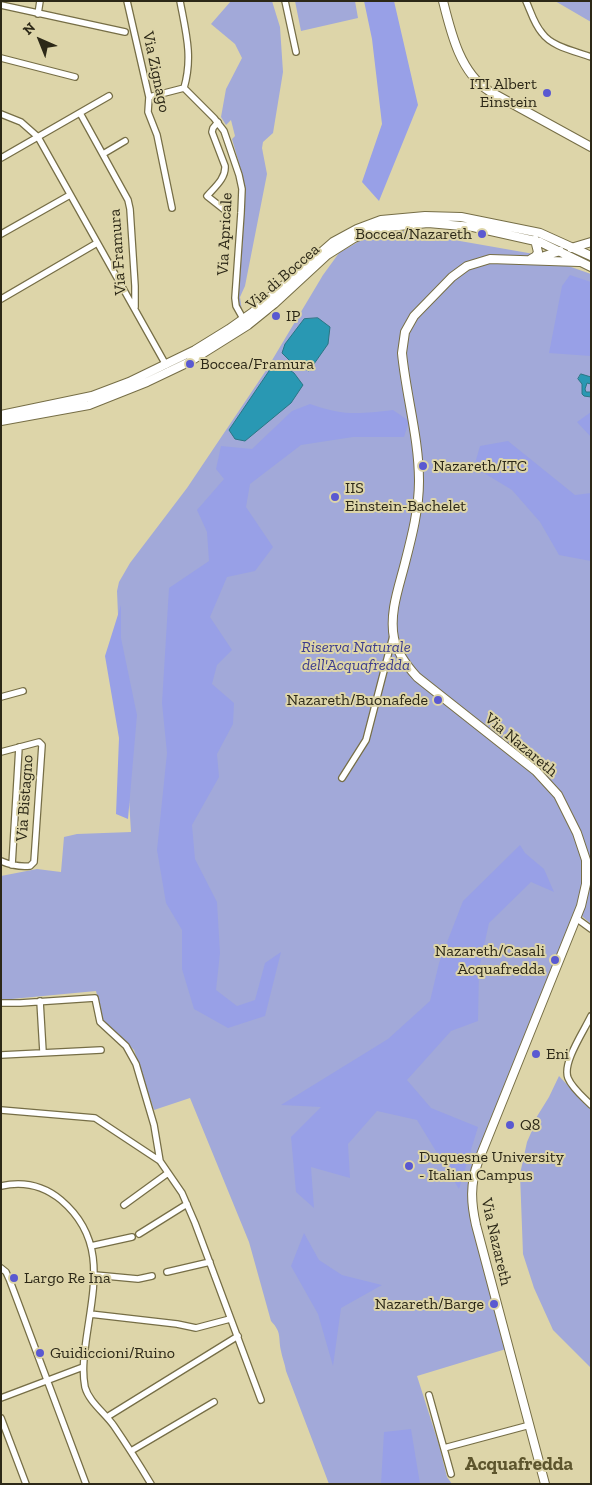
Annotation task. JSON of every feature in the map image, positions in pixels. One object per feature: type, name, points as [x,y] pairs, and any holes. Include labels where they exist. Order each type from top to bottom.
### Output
[{"type":"street","points":[[38,14],[40,1]]},
{"type":"street","name":"Via Zignago","points":[[127,1],[149,97],[148,112],[157,135],[172,208]]},
{"type":"street","points":[[149,97],[184,88],[189,72],[189,52],[180,1]]},
{"type":"street","points":[[285,1],[296,52]]},
{"type":"street","points":[[444,1],[460,55],[478,83],[489,91],[591,147]]},
{"type":"street","points":[[526,1],[538,28],[546,38],[591,57]]},
{"type":"street","points":[[1,5],[125,32]]},
{"type":"street","points":[[1,58],[75,77]]},
{"type":"street","name":"Via Apricale","points":[[184,88],[218,122],[227,137],[239,175],[242,189],[235,298],[236,306],[246,322]]},
{"type":"street","points":[[1,158],[109,96]]},
{"type":"street","name":"Via Framura","points":[[80,112],[128,200],[135,277],[135,307],[166,364]]},
{"type":"street","points":[[1,114],[21,122],[38,137],[135,307]]},
{"type":"street","name":"Via Apricale","points":[[218,122],[212,132],[225,166],[225,171],[224,177],[207,196],[226,211]]},
{"type":"street","points":[[103,154],[125,141]]},
{"type":"street","points":[[1,234],[70,195]]},
{"type":"street","name":"Via di Boccea","points":[[1,422],[70,410],[103,400],[189,362],[214,348],[246,322],[326,247],[357,229],[381,220],[425,216],[460,217],[540,233],[591,256]]},
{"type":"street","name":"Via di Boccea","points":[[1,415],[92,396],[129,382],[203,346],[274,304],[327,255],[354,238],[379,228],[443,223],[473,227],[535,240],[591,267]]},
{"type":"street","points":[[529,260],[535,257],[538,252],[535,240]]},
{"type":"street","name":"Via Nazareth","points":[[529,260],[591,242]]},
{"type":"street","points":[[1,299],[98,243]]},
{"type":"street","name":"Via Nazareth","points":[[542,1483],[530,1425],[476,1225],[471,1201],[471,1188],[478,1162],[576,918],[585,889],[587,866],[584,850],[577,833],[560,798],[546,781],[417,677],[398,650],[393,633],[395,606],[414,526],[419,496],[417,447],[402,353],[405,332],[417,312],[463,268],[477,262],[490,259],[579,262]]},
{"type":"street","points":[[342,778],[366,740],[393,633]]},
{"type":"street","points":[[1,697],[24,691]]},
{"type":"street","name":"Via Bistagno","points":[[1,752],[40,742],[42,745],[34,860],[32,865],[28,866],[12,865],[1,861]]},
{"type":"street","points":[[12,865],[19,747]]},
{"type":"street","points":[[576,918],[591,929]]},
{"type":"street","points":[[1,1003],[95,998],[100,1022],[126,1046],[136,1064],[154,1125],[160,1161]]},
{"type":"street","points":[[40,1001],[43,1052]]},
{"type":"street","points":[[591,1016],[569,1061],[566,1072],[569,1081],[591,1105]]},
{"type":"street","points":[[1,1054],[101,1050]]},
{"type":"street","points":[[1,1110],[94,1118],[160,1161],[180,1189],[187,1204],[261,1400]]},
{"type":"street","points":[[124,1205],[168,1173]]},
{"type":"street","points":[[1,1186],[29,1185],[41,1187],[52,1192],[66,1204],[86,1231],[94,1258],[95,1275],[84,1368],[85,1386],[89,1396],[107,1417],[151,1484]]},
{"type":"street","points":[[139,1234],[187,1204]]},
{"type":"street","points":[[91,1246],[132,1237]]},
{"type":"street","points":[[166,1272],[210,1262]]},
{"type":"street","points":[[1,1268],[8,1275],[86,1484]]},
{"type":"street","points":[[95,1275],[138,1279],[152,1276]]},
{"type":"street","points":[[90,1314],[196,1328],[230,1319]]},
{"type":"street","points":[[107,1417],[238,1336]]},
{"type":"street","points":[[1,1398],[84,1368]]},
{"type":"street","points":[[429,1395],[451,1474]]},
{"type":"street","points":[[130,1451],[214,1402]]},
{"type":"street","points":[[1,1418],[26,1484]]},
{"type":"street","points":[[444,1448],[530,1425]]},
{"type":"green space","points":[[231,1],[272,1],[280,27],[283,72],[273,133],[263,142],[262,148],[267,174],[245,286],[240,297],[242,311],[238,302],[243,236],[244,181],[232,139],[235,136],[231,120],[226,125],[221,117],[226,89],[242,58],[235,44],[211,24]]},
{"type":"green space","points":[[295,1],[355,1],[358,18],[301,31]]},
{"type":"green space","points":[[555,1],[591,1],[591,22]]},
{"type":"green space","name":"Riserva Naturale dell'Acquafredda","points":[[403,231],[534,254],[591,274],[591,924],[576,911],[470,1174],[468,1185],[469,1208],[506,1349],[417,1376],[447,1477],[452,1484],[329,1484],[286,1371],[278,1332],[271,1321],[249,1242],[190,1098],[154,1110],[134,1050],[103,1020],[96,991],[1,1000],[1,876],[37,869],[61,872],[64,837],[77,834],[131,832],[119,638],[117,591],[119,582],[130,563],[187,488],[265,372],[323,275],[339,253],[363,239],[387,232]]},
{"type":"green space","points":[[559,1076],[591,1110],[591,1368],[553,1330],[534,1288],[523,1254],[520,1174],[527,1142],[536,1118]]},
{"type":"shaded area","points":[[364,1],[394,1],[418,105],[379,201],[362,182],[382,124],[372,39]]},
{"type":"shaded area","points":[[570,275],[591,282],[591,356],[549,353],[562,286]]},
{"type":"shaded area","points":[[318,318],[330,327],[328,344],[309,371],[291,362],[282,353],[285,344],[304,319]]},
{"type":"shaded area","points":[[282,365],[294,373],[303,385],[291,403],[245,441],[235,439],[229,430],[271,368]]},
{"type":"shaded area","points":[[581,374],[591,377],[591,384],[587,383],[585,389],[586,392],[591,392],[591,397],[582,394],[582,384],[578,379]]},
{"type":"shaded area","points":[[310,404],[332,411],[351,413],[393,410],[409,421],[404,437],[353,437],[301,445],[250,484],[246,507],[273,547],[255,571],[227,577],[210,617],[232,650],[217,665],[212,684],[234,703],[233,724],[217,754],[219,777],[192,825],[195,859],[217,902],[220,953],[216,990],[237,1006],[255,1000],[265,963],[281,952],[265,1016],[228,1028],[194,1009],[182,969],[182,930],[166,903],[157,850],[167,753],[162,703],[169,588],[209,561],[207,532],[197,510],[224,479],[216,469],[221,446],[252,449],[292,411]]},
{"type":"shaded area","points":[[591,412],[591,437],[577,422]]},
{"type":"shaded area","points":[[508,441],[575,495],[591,493],[591,561],[559,555],[540,522],[512,490],[474,467],[480,446]]},
{"type":"shaded area","points":[[121,605],[121,638],[137,715],[128,819],[116,814],[119,738],[105,656]]},
{"type":"shaded area","points":[[520,845],[525,853],[544,869],[554,892],[531,882],[489,923],[479,969],[478,1021],[451,1031],[407,1080],[431,1108],[478,1127],[459,1189],[417,1120],[377,1111],[348,1144],[350,1178],[311,1167],[314,1208],[296,1192],[291,1137],[321,1107],[281,1105],[388,1039],[430,1001],[439,963],[463,901]]},
{"type":"shaded area","points":[[304,1233],[319,1260],[342,1275],[382,1285],[341,1308],[333,1366],[318,1314],[291,1266]]},
{"type":"shaded area","points":[[411,1429],[420,1484],[381,1484],[384,1432]]},
{"type":"place","name":"ITI Albert Einstein","points":[[547,93]]},
{"type":"place","name":"Boccea/Nazareth","points":[[482,234]]},
{"type":"place","name":"IP","points":[[276,316]]},
{"type":"place","name":"Boccea/Framura","points":[[190,364]]},
{"type":"place","name":"Nazareth/ITC","points":[[423,466]]},
{"type":"place","name":"IIS Einstein-Bachelet","points":[[335,497]]},
{"type":"place","name":"Nazareth/Buonafede","points":[[438,700]]},
{"type":"place","name":"Nazareth/Casali Acquafredda","points":[[555,960]]},
{"type":"place","name":"Eni","points":[[536,1054]]},
{"type":"place","name":"Q8","points":[[510,1125]]},
{"type":"place","name":"Duquesne University - Italian Campus","points":[[409,1166]]},
{"type":"place","name":"Largo Re Ina","points":[[14,1278]]},
{"type":"place","name":"Nazareth/Barge","points":[[494,1304]]},
{"type":"place","name":"Guidiccioni/Ruino","points":[[40,1353]]},
{"type":"district","name":"Acquafredda","points":[[519,1465]]}]
